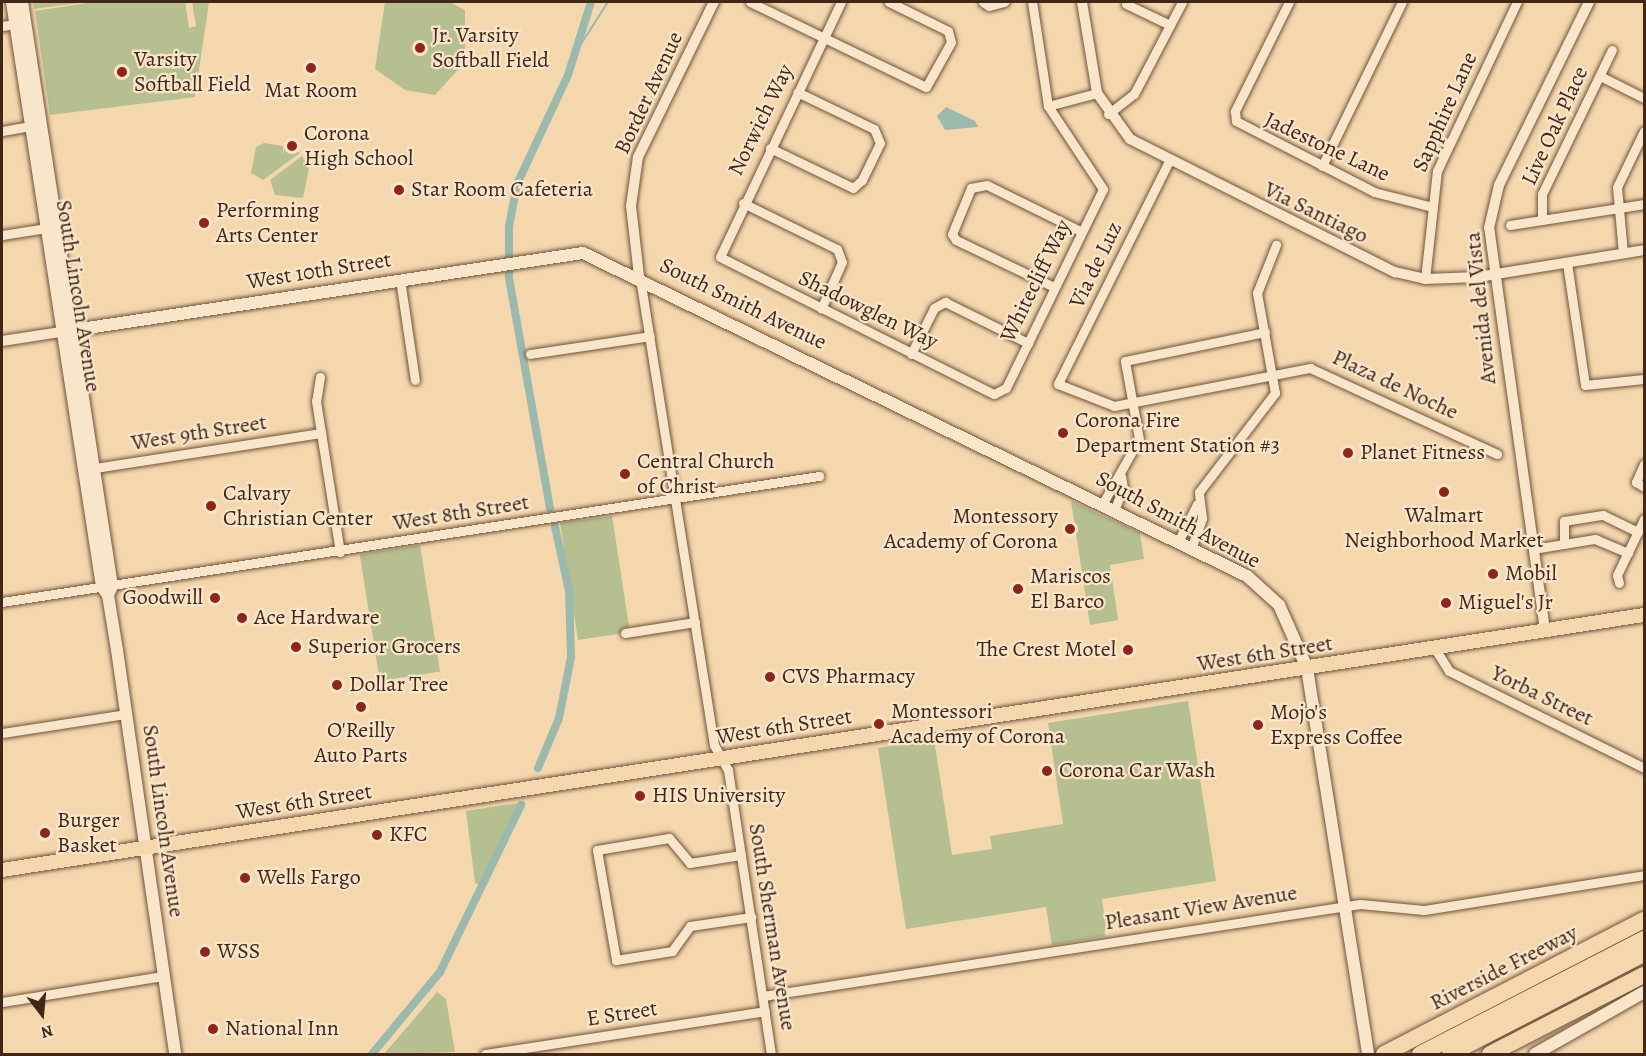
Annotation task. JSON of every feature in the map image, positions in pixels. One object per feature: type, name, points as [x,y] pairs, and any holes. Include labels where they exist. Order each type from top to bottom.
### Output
[{"type":"highway","name":"Riverside Freeway","points":[[1384,1054],[1644,920]]},
{"type":"highway","points":[[1420,1054],[1644,939]]},
{"type":"highway","points":[[1450,1054],[1644,954]]},
{"type":"highway","points":[[1490,1054],[1644,975]]},
{"type":"main road","name":"South Lincoln Avenue","points":[[12,2],[20,23],[147,848],[175,1054]]},
{"type":"main road","name":"South Lincoln Avenue","points":[[22,2],[20,23],[30,126],[46,228],[66,331]]},
{"type":"main road","name":"West 10th Street","points":[[66,331],[508,262],[583,253],[639,276]]},
{"type":"main road","name":"South Smith Avenue","points":[[639,276],[1192,546],[1247,576],[1279,605],[1307,668],[1368,1054]]},
{"type":"main road","name":"West 6th Street","points":[[2,870],[1644,615]]},
{"type":"main road","points":[[1534,1054],[1644,992]]},
{"type":"street","name":"Border Avenue","points":[[639,276],[631,206],[638,157],[714,2]]},
{"type":"street","points":[[750,2],[927,87],[951,42],[948,31],[890,2]]},
{"type":"street","points":[[829,2],[840,4]]},
{"type":"street","points":[[983,2],[989,6],[1004,2]]},
{"type":"street","points":[[1032,2],[1048,106],[1097,93]]},
{"type":"street","name":"Via Santiago","points":[[1082,2],[1097,93],[1108,114],[1130,139],[1168,163],[1395,272],[1425,279],[1492,274],[1644,250]]},
{"type":"street","points":[[1108,114],[1134,94],[1182,2]]},
{"type":"street","name":"Jadestone Lane","points":[[1289,2],[1235,111],[1236,121],[1374,192],[1429,206]]},
{"type":"street","points":[[1322,166],[1402,2]]},
{"type":"street","name":"Sapphire Lane","points":[[1425,279],[1429,206],[1450,137],[1517,2]]},
{"type":"street","name":"Avenida del Vista","points":[[1545,630],[1492,274],[1489,228],[1499,185],[1588,2]]},
{"type":"street","name":"Norwich Way","points":[[720,257],[742,203],[840,4]]},
{"type":"street","points":[[1126,4],[1170,26]]},
{"type":"street","points":[[2,26],[20,23]]},
{"type":"street","name":"Live Oak Place","points":[[1542,220],[1542,194],[1612,50]]},
{"type":"street","points":[[1600,76],[1644,98]]},
{"type":"street","points":[[770,148],[853,188],[862,180],[880,143],[873,129],[797,92]]},
{"type":"street","name":"Whitecliff Way","points":[[1000,394],[1028,343],[1104,184],[1073,150],[1048,106]]},
{"type":"street","points":[[2,131],[30,126]]},
{"type":"street","points":[[1623,253],[1615,209],[1617,188],[1644,131]]},
{"type":"street","name":"Via de Luz","points":[[1058,384],[1168,163]]},
{"type":"street","points":[[1054,286],[956,240],[952,234],[970,188],[987,185],[1080,231]]},
{"type":"street","points":[[742,203],[837,249],[843,262],[821,309]]},
{"type":"street","points":[[1510,225],[1644,204]]},
{"type":"street","points":[[2,235],[46,228]]},
{"type":"street","points":[[1179,540],[1197,504],[1200,491],[1275,393],[1273,371],[1257,293],[1276,244]]},
{"type":"street","name":"Shadowglen Way","points":[[720,257],[911,354],[1000,394]]},
{"type":"street","points":[[1567,263],[1585,386],[1644,378]]},
{"type":"street","name":"South Sherman Avenue","points":[[639,276],[714,745],[721,758],[741,855],[771,1054]]},
{"type":"street","points":[[400,279],[415,380]]},
{"type":"street","points":[[911,354],[934,308],[945,302],[1028,343]]},
{"type":"street","name":"West 10th Street","points":[[2,341],[66,331]]},
{"type":"street","points":[[1109,506],[1139,440],[1125,361],[1265,332]]},
{"type":"street","points":[[530,354],[650,336]]},
{"type":"street","name":"Plaza de Noche","points":[[1058,384],[1096,403],[1132,402],[1273,371],[1320,370],[1497,454]]},
{"type":"street","points":[[320,377],[321,433],[340,552]]},
{"type":"street","name":"West 9th Street","points":[[88,469],[321,433]]},
{"type":"street","points":[[1644,464],[1636,482],[1644,487]]},
{"type":"street","name":"West 8th Street","points":[[2,602],[107,589],[819,476]]},
{"type":"street","points":[[1192,546],[1202,518],[1197,504]]},
{"type":"street","points":[[1564,544],[1561,525],[1584,518],[1603,515],[1638,532]]},
{"type":"street","points":[[1618,583],[1628,553],[1644,519]]},
{"type":"street","points":[[1533,549],[1595,539],[1628,553]]},
{"type":"street","points":[[626,633],[695,622]]},
{"type":"street","name":"Yorba Street","points":[[1434,647],[1449,671],[1644,768]]},
{"type":"street","points":[[2,733],[126,714]]},
{"type":"street","points":[[741,855],[690,863],[669,838],[597,850],[616,960],[672,951],[690,926],[751,917]]},
{"type":"street","name":"Pleasant View Avenue","points":[[763,996],[1345,906],[1375,902],[1418,911],[1644,875]]},
{"type":"street","points":[[2,1002],[164,976]]},
{"type":"street","name":"E Street","points":[[485,1054],[765,1011]]},
{"type":"green space","points":[[33,2],[86,2],[34,9]]},
{"type":"green space","name":"Varsity Softball Field","points":[[94,2],[185,2],[189,28],[196,26],[192,2],[209,2],[195,97],[50,115],[35,11]]},
{"type":"green space","name":"Jr. Varsity Softball Field","points":[[385,2],[449,2],[465,10],[465,62],[435,95],[405,90],[375,69]]},
{"type":"green space","points":[[264,143],[283,146],[283,155],[285,146],[300,153],[263,180],[251,173],[256,147]]},
{"type":"green space","points":[[302,156],[309,168],[303,198],[275,195],[270,180]]},
{"type":"green space","points":[[1071,501],[1140,533],[1144,559],[1110,565],[1118,620],[1090,625]]},
{"type":"green space","points":[[612,516],[629,626],[618,634],[578,640],[560,523]]},
{"type":"green space","points":[[420,545],[440,671],[380,681],[360,555]]},
{"type":"green space","points":[[1188,701],[1216,881],[1102,899],[1107,936],[1052,945],[1046,907],[906,929],[878,748],[934,739],[952,855],[992,849],[990,836],[1063,824],[1048,723]]},
{"type":"green space","points":[[519,803],[481,885],[475,883],[466,811]]},
{"type":"green space","points":[[437,992],[446,999],[455,1052],[384,1054]]},
{"type":"shaded area","points":[[946,107],[975,121],[978,127],[945,130],[937,116]]},
{"type":"waterway","points":[[550,508],[509,277],[509,227],[517,184],[568,75],[591,2]]},
{"type":"waterway","points":[[576,52],[608,2]]},
{"type":"waterway","points":[[538,768],[559,718],[571,657],[569,591],[555,527]]},
{"type":"waterway","points":[[372,1054],[440,972],[521,805]]},
{"type":"place","name":"Jr. Varsity Softball Field","points":[[420,48]]},
{"type":"place","name":"Mat Room","points":[[311,68]]},
{"type":"place","name":"Varsity Softball Field","points":[[122,72]]},
{"type":"place","name":"Corona High School","points":[[292,146]]},
{"type":"place","name":"Star Room Cafeteria","points":[[399,190]]},
{"type":"place","name":"Performing Arts Center","points":[[204,223]]},
{"type":"place","name":"Corona Fire Department Station #3","points":[[1063,433]]},
{"type":"place","name":"Planet Fitness","points":[[1348,453]]},
{"type":"place","name":"Central Church of Christ","points":[[625,474]]},
{"type":"place","name":"Walmart Neighborhood Market","points":[[1444,492]]},
{"type":"place","name":"Calvary Christian Center","points":[[211,506]]},
{"type":"place","name":"Montessory Academy of Corona","points":[[1070,529]]},
{"type":"place","name":"Mobil","points":[[1493,574]]},
{"type":"place","name":"Mariscos El Barco","points":[[1018,589]]},
{"type":"place","name":"Goodwill","points":[[215,598]]},
{"type":"place","name":"Miguel's Jr","points":[[1446,603]]},
{"type":"place","name":"Ace Hardware","points":[[242,618]]},
{"type":"place","name":"Superior Grocers","points":[[296,647]]},
{"type":"place","name":"The Crest Motel","points":[[1128,650]]},
{"type":"place","name":"CVS Pharmacy","points":[[770,677]]},
{"type":"place","name":"Dollar Tree","points":[[337,685]]},
{"type":"place","name":"O'Reilly Auto Parts","points":[[361,707]]},
{"type":"place","name":"Montessori Academy of Corona","points":[[879,724]]},
{"type":"place","name":"Mojo's Express Coffee","points":[[1258,725]]},
{"type":"place","name":"Corona Car Wash","points":[[1047,771]]},
{"type":"place","name":"HIS University","points":[[640,796]]},
{"type":"place","name":"Burger Basket","points":[[45,833]]},
{"type":"place","name":"KFC","points":[[377,835]]},
{"type":"place","name":"Wells Fargo","points":[[245,878]]},
{"type":"place","name":"WSS","points":[[205,952]]},
{"type":"place","name":"National Inn","points":[[213,1029]]}]
